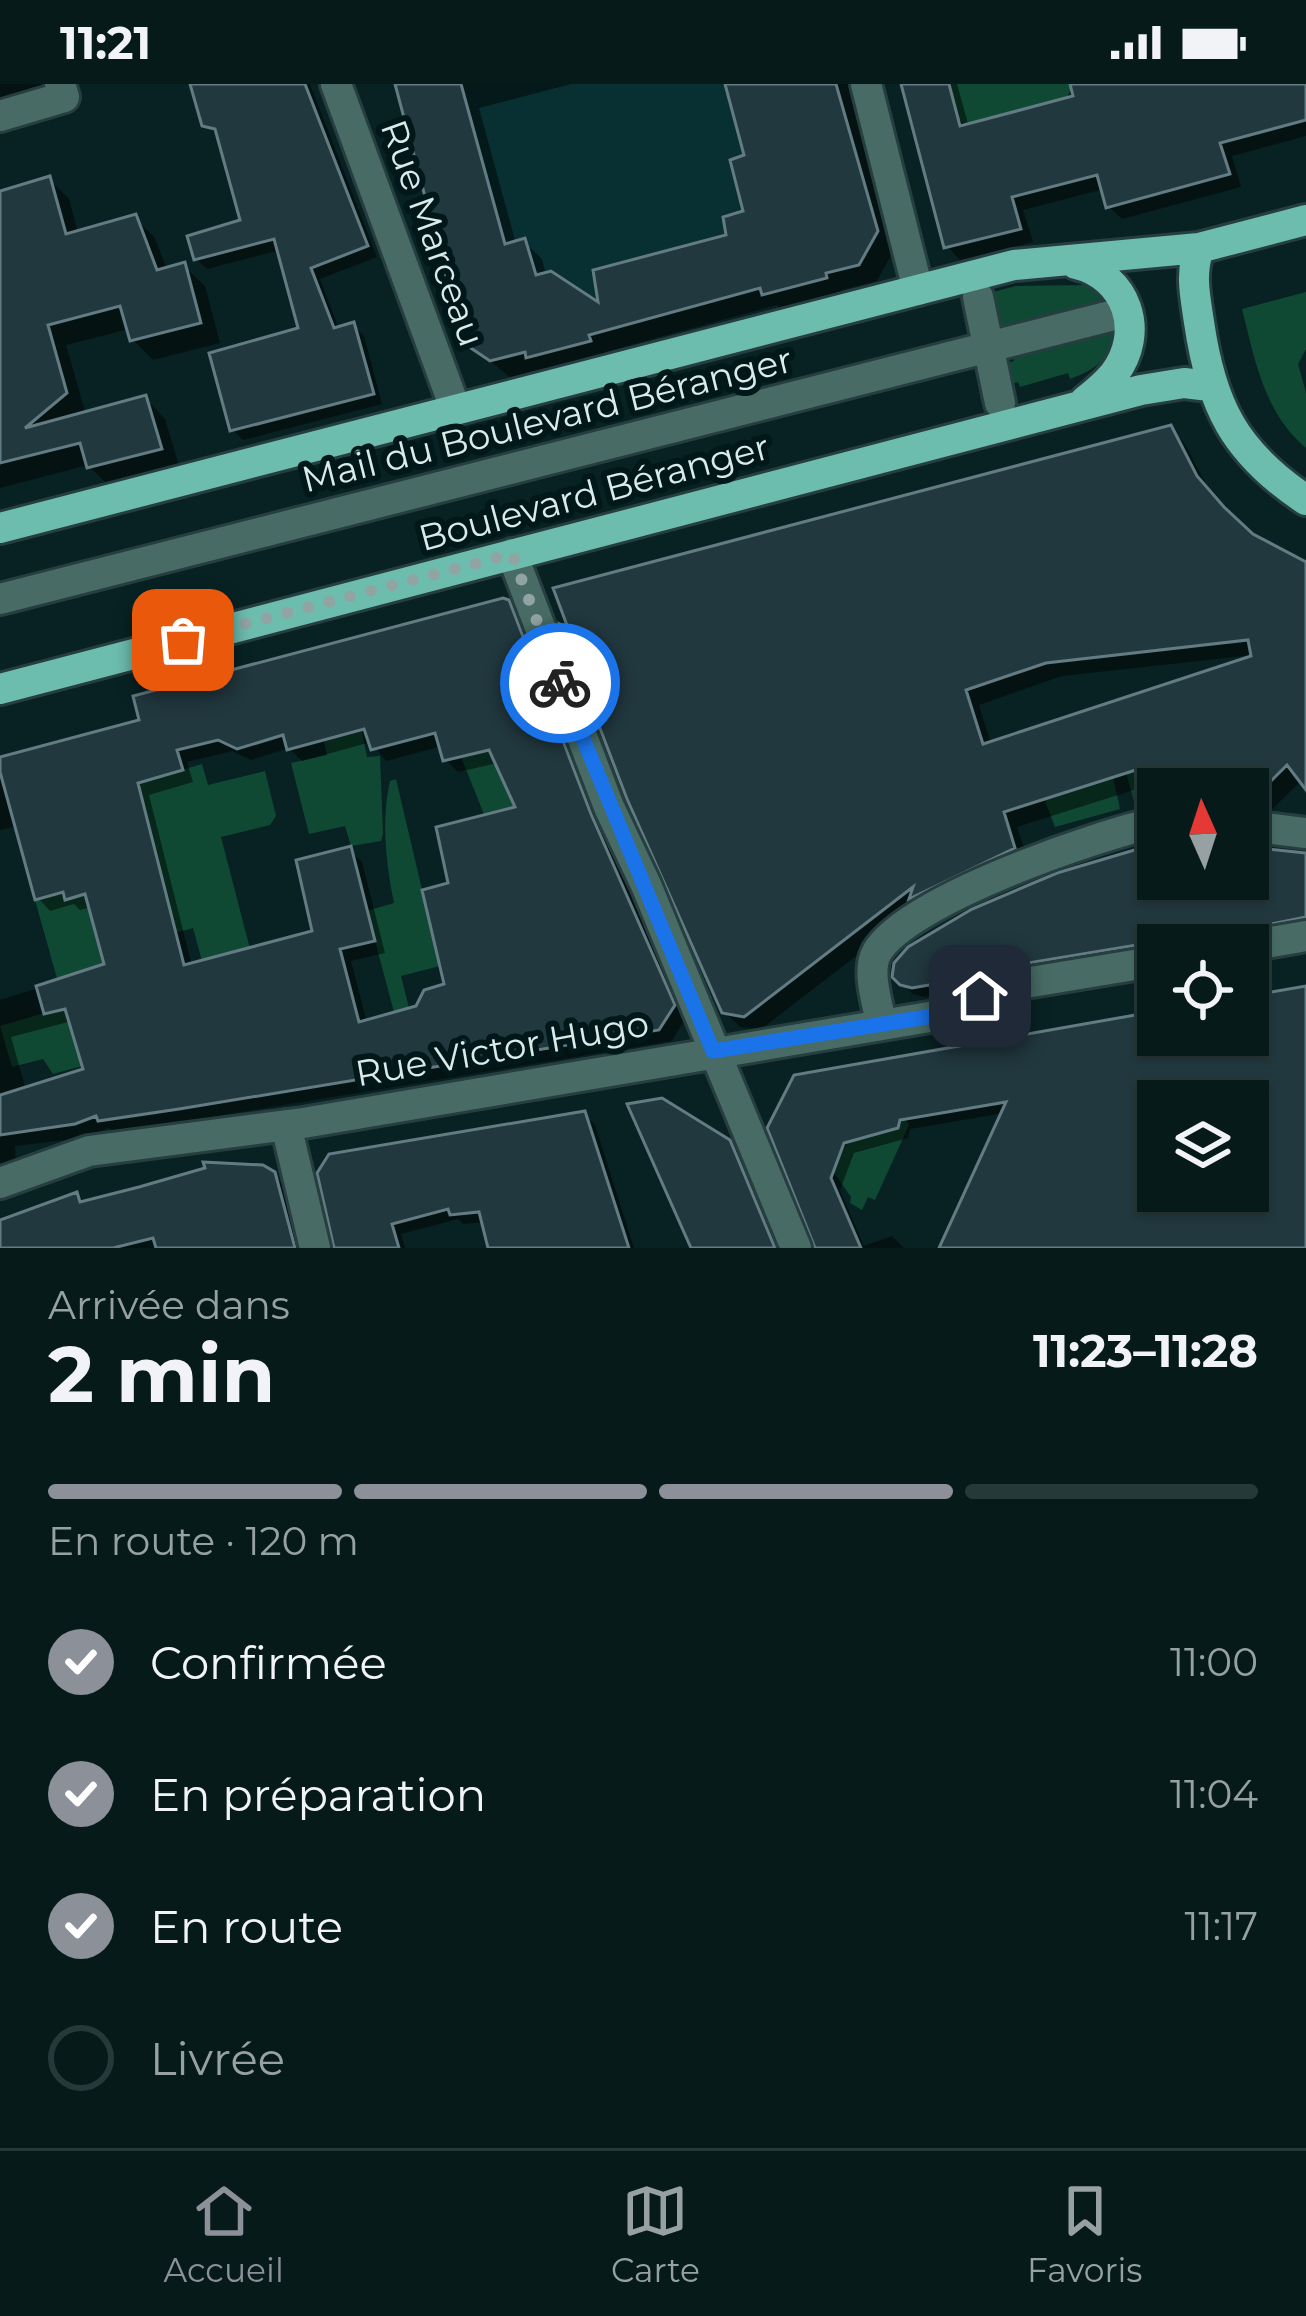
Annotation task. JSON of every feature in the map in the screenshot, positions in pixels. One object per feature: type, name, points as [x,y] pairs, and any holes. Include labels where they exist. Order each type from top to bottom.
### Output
[{"type":"main road","points":[[0,528],[1014,265],[1199,248],[1306,220]]},
{"type":"main road","points":[[1199,248],[1192,269],[1210,386],[1234,430],[1264,469],[1306,500]]},
{"type":"main road","points":[[1065,262],[1107,275],[1119,289],[1127,312],[1128,340],[1117,371],[1080,406]]},
{"type":"main road","name":"Boulevard Béranger","points":[[0,688],[1080,406],[1184,382],[1210,386]]},
{"type":"street","points":[[0,116],[64,98],[60,84]]},
{"type":"street","name":"Rue Marceau","points":[[336,84],[455,408]]},
{"type":"street","points":[[866,84],[918,290]]},
{"type":"street","points":[[978,297],[1000,403]]},
{"type":"street","name":"Mail du Boulevard Béranger","points":[[0,599],[1114,315]]},
{"type":"street","points":[[512,554],[609,807],[646,885],[796,1248]]},
{"type":"street","points":[[1269,828],[1306,832]]},
{"type":"street","points":[[881,1024],[872,967],[874,956],[889,938],[999,874],[1137,829]]},
{"type":"street","points":[[1269,942],[1306,936]]},
{"type":"street","name":"Rue Victor Hugo","points":[[0,1183],[89,1151],[286,1125],[952,1013],[1007,986],[1137,964]]},
{"type":"street","points":[[286,1125],[315,1248]]},
{"type":"shaded area","points":[[395,84],[836,84],[878,231],[860,263],[826,272],[827,278],[762,295],[759,288],[590,335],[591,341],[526,358],[524,350],[490,361],[459,340]]},
{"type":"green space","points":[[949,84],[1070,84],[1071,88],[1067,98],[967,125],[959,120]]},
{"type":"green space","points":[[1086,285],[1101,290],[1111,303],[999,333],[989,293],[1016,286]]},
{"type":"green space","points":[[1306,292],[1306,349],[1298,364],[1306,393],[1306,448],[1271,402],[1242,309]]},
{"type":"green space","points":[[1115,325],[1108,353],[1089,371],[1070,379],[1068,373],[1020,387],[1018,382],[1012,384],[1007,363],[1014,361],[1011,352]]},
{"type":"green space","points":[[360,722],[367,757],[380,756],[383,833],[381,841],[351,846],[345,826],[309,834],[291,763],[327,755],[322,733]]},
{"type":"green space","points":[[489,750],[519,818],[490,829],[461,757]]},
{"type":"green space","points":[[202,764],[208,785],[265,771],[276,816],[270,825],[221,837],[262,995],[218,1020],[193,928],[127,946],[119,1016],[72,1028],[82,1066],[53,1074],[43,1059],[12,1067],[0,1026],[65,1007],[35,900],[63,892],[66,899],[133,881],[138,894],[165,887],[138,783]]},
{"type":"green space","points":[[1137,770],[1137,801],[1134,801],[1126,773]]},
{"type":"green space","points":[[1113,777],[1120,809],[1055,827],[1044,798]]},
{"type":"green space","points":[[396,779],[440,966],[401,976],[409,1008],[394,1012],[367,911],[394,903],[385,826],[390,781]]},
{"type":"green space","points":[[846,1105],[882,1131],[898,1128],[899,1121],[909,1125],[875,1200],[868,1197],[862,1210],[850,1203],[851,1197],[833,1171],[835,1161],[827,1159],[841,1153],[857,1128],[854,1119],[842,1115]]},
{"type":"building","points":[[190,84],[305,84],[368,246],[311,268],[334,328],[354,322],[374,394],[230,431],[209,353],[298,328],[274,239],[194,260],[187,236],[240,220],[215,129],[202,126]]},
{"type":"building","points":[[395,84],[461,84],[505,244],[525,238],[536,275],[551,271],[598,302],[593,270],[726,235],[723,217],[743,211],[730,160],[744,155],[725,84],[836,84],[878,231],[859,265],[826,273],[827,278],[762,295],[760,288],[589,335],[591,341],[526,358],[525,352],[490,361],[459,340]]},
{"type":"building","points":[[901,84],[949,84],[960,126],[1073,96],[1070,84],[1306,84],[1306,120],[1220,143],[1230,174],[1106,208],[1097,175],[1012,197],[1021,229],[944,248]]},
{"type":"building","points":[[50,176],[66,234],[136,214],[157,270],[185,262],[201,323],[130,341],[120,306],[48,325],[67,393],[25,428],[146,395],[162,449],[87,468],[80,443],[0,463],[0,191]]},
{"type":"building","points":[[1171,425],[1197,476],[1224,507],[1253,534],[1306,562],[1306,790],[1287,765],[1269,783],[1269,768],[1137,768],[1004,812],[1015,848],[909,899],[913,887],[744,1017],[722,1013],[627,799],[560,624],[568,628],[553,588]],"holes":[[[1248,640],[1251,656],[983,744],[966,690],[1046,663]]]},
{"type":"building","points":[[509,600],[591,814],[675,1005],[659,1030],[179,1109],[98,1121],[96,1116],[75,1124],[0,1135],[0,1095],[83,1069],[65,1009],[44,1014],[36,986],[104,964],[85,894],[65,900],[63,892],[35,900],[0,757],[139,720],[133,696]],"holes":[[[364,729],[371,750],[435,733],[443,761],[489,750],[515,807],[436,827],[448,883],[422,890],[444,984],[424,990],[416,1006],[359,1022],[340,949],[375,941],[351,846],[296,860],[312,931],[184,965],[138,783],[183,770],[177,750],[218,740],[237,749],[283,735],[287,750]]]},
{"type":"building","points":[[1137,849],[1137,900],[1269,900],[1269,849],[1306,853],[1306,917],[1269,925],[1137,924],[1137,945],[912,988],[892,977],[894,963],[908,947],[972,909],[1057,873]]},
{"type":"building","points":[[1306,986],[1306,1248],[939,1248],[1006,1102],[900,1120],[898,1128],[844,1143],[831,1178],[861,1248],[815,1248],[767,1128],[794,1075],[1137,1015],[1137,1056],[1269,1056],[1269,992]]},
{"type":"building","points":[[662,1098],[730,1140],[775,1248],[691,1248],[627,1104]]},
{"type":"building","points":[[585,1111],[629,1248],[488,1248],[479,1212],[450,1215],[448,1209],[392,1224],[399,1248],[334,1248],[317,1173],[329,1154]]},
{"type":"building","points":[[203,1162],[263,1165],[275,1172],[295,1248],[156,1248],[153,1238],[113,1248],[0,1248],[0,1220],[77,1192],[80,1202],[139,1187],[205,1168]]},
{"type":"way so far","points":[[183,640],[512,554],[560,683]]},
{"type":"route","points":[[560,683],[713,1051],[952,1013],[980,996]]}]
